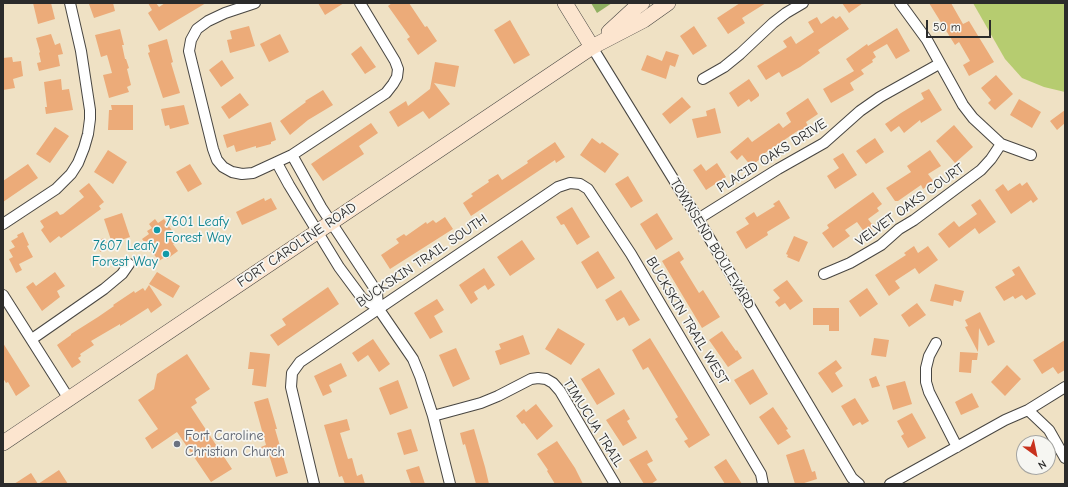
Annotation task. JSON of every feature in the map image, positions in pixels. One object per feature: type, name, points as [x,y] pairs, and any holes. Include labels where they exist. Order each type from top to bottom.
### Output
[{"type":"street","points":[[3,224],[56,189],[78,163],[84,148],[90,119],[88,96],[81,51],[70,3]]},
{"type":"street","points":[[255,3],[225,13],[197,28],[191,40],[189,51],[217,160],[223,167],[232,172],[242,174],[253,173],[292,155],[386,93],[393,84],[398,69],[395,61],[360,3]]},
{"type":"street","name":"TOWNSEND BOULEVARD","points":[[565,3],[698,219],[852,478],[859,484]]},
{"type":"street","name":"FORT CAROLINE ROAD","points":[[592,47],[642,3]]},
{"type":"street","name":"FORT CAROLINE ROAD","points":[[3,444],[592,47],[644,20],[668,3]]},
{"type":"street","points":[[703,79],[724,67],[773,23],[803,3]]},
{"type":"street","points":[[900,3],[926,40],[963,105],[973,118],[1001,144],[1031,155]]},
{"type":"street","name":"PLACID OAKS DRIVE","points":[[698,219],[778,169],[824,143],[860,111],[880,96],[939,64]]},
{"type":"street","name":"VELVET OAKS COURT","points":[[824,274],[850,263],[881,245],[899,229],[914,220],[981,170],[991,159],[1001,144]]},
{"type":"street","points":[[292,155],[331,223],[377,292],[378,308]]},
{"type":"street","points":[[277,163],[317,232],[340,267],[362,298],[378,308],[413,359],[433,416],[450,484]]},
{"type":"street","name":"BUCKSKIN TRAIL SOUTH","points":[[314,484],[291,387],[292,373],[300,362],[558,187],[575,183]]},
{"type":"street","name":"BUCKSKIN TRAIL WEST","points":[[575,183],[588,189],[631,254],[761,474],[764,484]]},
{"type":"street","points":[[32,339],[104,290],[122,274],[129,264]]},
{"type":"street","points":[[3,295],[69,399]]},
{"type":"street","points":[[936,343],[929,356],[926,368],[926,382],[929,392],[957,447]]},
{"type":"street","name":"TIMUCUA TRAIL","points":[[433,416],[481,403],[531,379],[546,379],[560,391],[615,484]]},
{"type":"street","points":[[890,484],[1005,420],[1028,410],[1065,386]]},
{"type":"street","points":[[1028,410],[1049,430],[1065,458]]},
{"type":"green space","points":[[591,3],[612,3],[597,13]]},
{"type":"green space","points":[[973,3],[1065,3],[1065,92],[1044,87],[1022,78],[1005,59]]},
{"type":"building","points":[[33,3],[51,3],[55,19],[38,24]]},
{"type":"building","points":[[113,3],[115,11],[94,18],[89,4]]},
{"type":"building","points":[[148,3],[156,3],[159,7],[165,3],[206,3],[159,31],[148,13],[152,10]]},
{"type":"building","points":[[318,3],[344,3],[325,15]]},
{"type":"building","points":[[392,3],[409,3],[425,27],[427,26],[437,41],[418,55],[407,39],[410,37],[388,6]]},
{"type":"building","points":[[740,3],[766,3],[742,18],[745,23],[728,34],[717,18]]},
{"type":"building","points":[[842,3],[863,3],[849,13]]},
{"type":"building","points":[[929,3],[951,3],[963,24],[969,21],[994,62],[969,76],[963,65],[970,61],[959,42],[955,45]]},
{"type":"building","points":[[833,16],[836,19],[840,16],[849,29],[818,50],[820,53],[800,67],[782,77],[779,72],[766,80],[757,66],[787,47],[783,41],[791,36],[796,44],[814,32],[808,22],[817,17],[821,24]]},
{"type":"building","points":[[510,20],[530,55],[514,64],[494,30]]},
{"type":"building","points":[[249,26],[255,46],[230,53],[227,40],[232,39],[230,31]]},
{"type":"building","points":[[694,26],[707,46],[693,55],[680,36]]},
{"type":"building","points":[[897,28],[910,51],[896,59],[887,44],[873,52],[876,57],[872,60],[873,62],[861,70],[864,74],[850,83],[854,90],[831,103],[823,89],[854,71],[846,59],[867,44],[868,46]]},
{"type":"building","points":[[120,29],[124,45],[122,45],[125,59],[129,68],[127,69],[131,85],[127,87],[129,92],[109,98],[103,75],[112,73],[107,55],[101,57],[95,35]]},
{"type":"building","points":[[51,34],[55,45],[60,43],[63,54],[58,55],[60,66],[39,71],[37,63],[41,62],[36,38]]},
{"type":"building","points":[[280,34],[289,52],[269,62],[260,44]]},
{"type":"building","points":[[167,39],[173,62],[171,63],[180,93],[163,98],[148,53],[150,52],[148,45]]},
{"type":"building","points":[[361,46],[376,67],[365,74],[351,54]]},
{"type":"building","points":[[666,51],[679,55],[675,67],[670,65],[666,79],[641,70],[647,55],[662,61]]},
{"type":"building","points":[[12,57],[13,62],[21,61],[23,76],[13,79],[15,88],[3,90],[3,58]]},
{"type":"building","points":[[222,60],[234,78],[221,87],[209,70]]},
{"type":"building","points":[[435,62],[459,66],[455,87],[434,83],[450,104],[429,119],[423,111],[398,127],[389,112],[406,101],[408,106],[430,89]]},
{"type":"building","points":[[996,75],[1013,94],[995,110],[988,103],[991,100],[981,88]]},
{"type":"building","points":[[61,79],[62,90],[69,89],[73,110],[46,114],[45,107],[47,107],[44,82]]},
{"type":"building","points":[[749,79],[759,96],[751,102],[749,99],[738,107],[729,93]]},
{"type":"building","points":[[929,89],[942,110],[921,123],[920,120],[904,133],[899,126],[891,132],[885,124],[924,99],[921,93]]},
{"type":"building","points":[[323,90],[333,105],[308,120],[290,135],[280,121],[306,102],[305,101]]},
{"type":"building","points":[[240,93],[249,105],[229,119],[221,107]]},
{"type":"building","points":[[682,97],[691,107],[670,124],[662,114]]},
{"type":"building","points":[[808,98],[818,114],[806,122],[809,128],[801,133],[799,130],[762,155],[764,156],[751,166],[742,155],[737,160],[730,152],[748,137],[752,142],[779,123],[783,128],[791,122],[786,113]]},
{"type":"building","points":[[1019,99],[1041,112],[1032,128],[1010,115]]},
{"type":"building","points":[[111,105],[133,105],[133,130],[108,130],[109,110],[112,110]]},
{"type":"building","points":[[184,105],[189,124],[170,129],[169,125],[165,126],[161,109]]},
{"type":"building","points":[[715,108],[721,133],[697,138],[692,119],[707,116],[706,111]]},
{"type":"building","points":[[1065,110],[1065,123],[1057,130],[1050,121]]},
{"type":"building","points":[[271,122],[276,140],[271,142],[271,144],[256,148],[256,146],[236,152],[234,145],[227,148],[223,135]]},
{"type":"building","points":[[371,123],[378,133],[359,146],[364,154],[323,181],[311,164]]},
{"type":"building","points":[[954,125],[973,147],[955,163],[936,141]]},
{"type":"building","points":[[55,127],[69,136],[50,163],[36,154]]},
{"type":"building","points":[[592,138],[600,144],[602,142],[619,154],[605,173],[580,155]]},
{"type":"building","points":[[875,138],[884,152],[866,164],[856,151]]},
{"type":"building","points":[[555,142],[565,157],[556,163],[555,160],[471,216],[463,203],[473,196],[471,194],[498,174],[502,180],[528,163],[527,161]]},
{"type":"building","points":[[108,150],[127,162],[113,184],[94,172]]},
{"type":"building","points":[[930,150],[941,166],[928,174],[934,182],[923,189],[921,185],[898,201],[895,201],[886,188],[911,172],[907,166]]},
{"type":"building","points":[[843,153],[857,175],[835,189],[827,176],[839,168],[833,159]]},
{"type":"building","points":[[717,163],[726,177],[706,190],[693,170],[701,164],[706,171]]},
{"type":"building","points":[[28,164],[38,178],[3,202],[3,181]]},
{"type":"building","points":[[190,164],[202,184],[188,192],[176,172]]},
{"type":"building","points":[[628,176],[643,201],[631,208],[615,184]]},
{"type":"building","points":[[1027,182],[1038,199],[1033,203],[1031,200],[1011,214],[995,190],[1003,184],[1008,191],[1020,183],[1022,186]]},
{"type":"building","points":[[89,183],[104,202],[99,206],[101,209],[61,238],[59,236],[50,243],[41,230],[44,227],[40,221],[57,211],[60,215],[63,214],[84,197],[79,191]]},
{"type":"building","points":[[873,192],[882,204],[877,208],[879,211],[868,219],[874,227],[865,233],[857,222],[845,230],[850,236],[833,248],[822,233],[829,228],[827,225]]},
{"type":"building","points":[[264,198],[265,201],[271,198],[277,209],[242,225],[236,212]]},
{"type":"building","points":[[980,199],[996,222],[979,234],[975,228],[949,248],[938,234],[954,221],[959,227],[977,214],[971,205]]},
{"type":"building","points":[[779,200],[790,218],[767,232],[768,235],[746,249],[736,232],[749,224],[745,218],[754,212],[757,217],[775,206],[773,204]]},
{"type":"building","points":[[572,207],[590,237],[577,245],[564,224],[561,225],[556,217]]},
{"type":"building","points":[[122,213],[130,237],[112,243],[104,219]]},
{"type":"building","points":[[657,213],[673,239],[656,250],[640,224]]},
{"type":"building","points":[[445,217],[453,229],[390,269],[381,255],[399,243],[396,239],[404,234],[406,236],[426,222],[427,224],[433,220],[436,223]]},
{"type":"building","points":[[155,219],[158,223],[164,219],[173,232],[170,235],[175,243],[173,244],[178,251],[167,259],[165,257],[159,261],[142,239],[149,234],[147,231],[152,228],[149,224]]},
{"type":"building","points":[[23,232],[29,245],[27,246],[33,257],[19,264],[22,270],[16,273],[9,259],[13,257],[9,250],[15,247],[11,241]]},
{"type":"building","points":[[794,236],[808,242],[799,262],[787,257],[788,255],[786,254]]},
{"type":"building","points":[[104,238],[111,248],[100,252],[97,241]]},
{"type":"building","points":[[522,240],[535,259],[510,276],[497,257]]},
{"type":"building","points":[[914,246],[918,253],[928,246],[938,260],[919,274],[915,268],[895,281],[900,288],[889,296],[875,275],[906,255],[904,253]]},
{"type":"building","points":[[598,251],[615,278],[597,289],[581,262]]},
{"type":"building","points":[[679,251],[684,259],[680,262],[699,293],[703,290],[720,317],[702,328],[662,261]]},
{"type":"building","points":[[1019,266],[1036,294],[1026,300],[1022,295],[1015,299],[1013,296],[1004,301],[995,287],[1015,275],[1012,270]]},
{"type":"building","points":[[484,268],[495,285],[488,290],[485,285],[474,292],[478,299],[471,304],[459,285]]},
{"type":"building","points":[[55,272],[65,286],[57,291],[60,297],[42,311],[26,287],[33,282],[36,286]]},
{"type":"building","points":[[157,272],[180,286],[173,298],[149,284]]},
{"type":"building","points":[[787,280],[803,301],[790,310],[785,303],[779,307],[775,302],[780,298],[773,290]]},
{"type":"building","points":[[935,284],[964,291],[961,302],[954,300],[953,306],[930,301]]},
{"type":"building","points":[[149,285],[162,305],[151,313],[148,308],[120,326],[120,324],[91,341],[94,345],[80,354],[81,356],[78,358],[81,362],[72,368],[57,345],[134,291],[135,293],[143,288],[145,291]]},
{"type":"building","points":[[328,287],[339,304],[278,346],[270,335],[286,325],[282,319]]},
{"type":"building","points":[[867,288],[878,304],[860,317],[849,301]]},
{"type":"building","points":[[621,290],[640,320],[629,326],[624,317],[617,321],[605,300]]},
{"type":"building","points":[[437,299],[444,310],[434,316],[443,332],[430,339],[414,313]]},
{"type":"building","points":[[917,303],[926,315],[909,327],[901,315]]},
{"type":"building","points":[[813,308],[839,308],[839,331],[829,331],[829,325],[813,325]]},
{"type":"building","points":[[980,312],[995,342],[988,346],[979,328],[978,352],[965,327],[968,326],[965,320]]},
{"type":"building","points":[[558,328],[585,344],[571,365],[545,349]]},
{"type":"building","points":[[722,331],[742,358],[728,367],[709,340]]},
{"type":"building","points":[[523,335],[530,354],[500,365],[495,351],[501,349],[499,344]]},
{"type":"building","points":[[650,338],[710,435],[689,448],[684,441],[688,439],[675,419],[678,417],[648,367],[643,370],[632,350]]},
{"type":"building","points":[[874,338],[889,340],[886,357],[871,355]]},
{"type":"building","points":[[373,339],[390,364],[379,372],[368,355],[358,362],[352,353]]},
{"type":"building","points":[[1065,340],[1065,370],[1058,374],[1053,367],[1042,374],[1033,360]]},
{"type":"building","points":[[3,343],[30,386],[16,396],[8,382],[6,383],[3,378]]},
{"type":"building","points":[[456,348],[470,379],[453,387],[439,355]]},
{"type":"building","points":[[250,352],[270,354],[266,387],[252,385],[254,369],[248,369]]},
{"type":"building","points":[[960,352],[978,353],[977,360],[972,360],[971,373],[959,372]]},
{"type":"building","points":[[187,354],[210,389],[195,399],[197,403],[191,407],[232,469],[211,482],[177,432],[152,449],[145,438],[158,429],[138,400],[154,389],[157,374]]},
{"type":"building","points":[[836,360],[842,368],[835,373],[843,386],[832,393],[818,373]]},
{"type":"building","points":[[341,363],[347,376],[329,385],[332,392],[323,396],[314,376]]},
{"type":"building","points":[[1007,365],[1021,379],[1005,396],[991,382]]},
{"type":"building","points":[[599,368],[615,394],[597,405],[581,379]]},
{"type":"building","points":[[753,369],[768,394],[750,405],[734,380]]},
{"type":"building","points":[[876,376],[880,386],[872,388],[869,379]]},
{"type":"building","points":[[398,380],[408,408],[390,415],[379,388]]},
{"type":"building","points":[[905,381],[912,404],[893,410],[886,386]]},
{"type":"building","points":[[972,393],[979,407],[961,415],[955,402]]},
{"type":"building","points":[[268,398],[277,429],[275,429],[288,473],[276,477],[269,455],[264,456],[261,447],[266,445],[254,402]]},
{"type":"building","points":[[855,398],[869,421],[862,425],[860,422],[853,426],[841,406]]},
{"type":"building","points":[[536,404],[553,426],[537,440],[524,423],[522,424],[516,416],[524,409],[526,412]]},
{"type":"building","points":[[773,407],[788,429],[786,430],[791,437],[778,445],[759,417]]},
{"type":"building","points":[[624,409],[630,419],[627,421],[637,438],[623,446],[606,420]]},
{"type":"building","points":[[912,413],[926,438],[908,448],[901,436],[904,434],[897,421]]},
{"type":"building","points":[[347,419],[350,430],[340,433],[348,459],[352,458],[357,476],[362,474],[365,484],[345,484],[342,476],[339,477],[324,425]]},
{"type":"building","points":[[411,429],[418,451],[404,455],[397,433]]},
{"type":"building","points":[[474,429],[489,484],[476,484],[465,444],[463,445],[460,433]]},
{"type":"building","points":[[557,441],[575,468],[583,484],[555,484],[547,471],[548,470],[537,454]]},
{"type":"building","points":[[804,449],[812,472],[815,471],[817,479],[801,484],[795,484],[786,455]]},
{"type":"building","points":[[647,450],[653,461],[647,464],[657,480],[651,484],[644,484],[629,460]]},
{"type":"building","points":[[726,459],[742,484],[725,484],[714,467]]},
{"type":"building","points":[[419,466],[425,484],[411,484],[406,470]]},
{"type":"building","points":[[59,470],[68,484],[38,484]]},
{"type":"building","points":[[31,473],[38,484],[14,484]]},
{"type":"place","name":"7601 Leafy Forest Way","points":[[157,230]]},
{"type":"place","name":"7607 Leafy Forest Way","points":[[166,254]]},
{"type":"place","name":"Fort Caroline Christian Church","points":[[177,444]]}]
